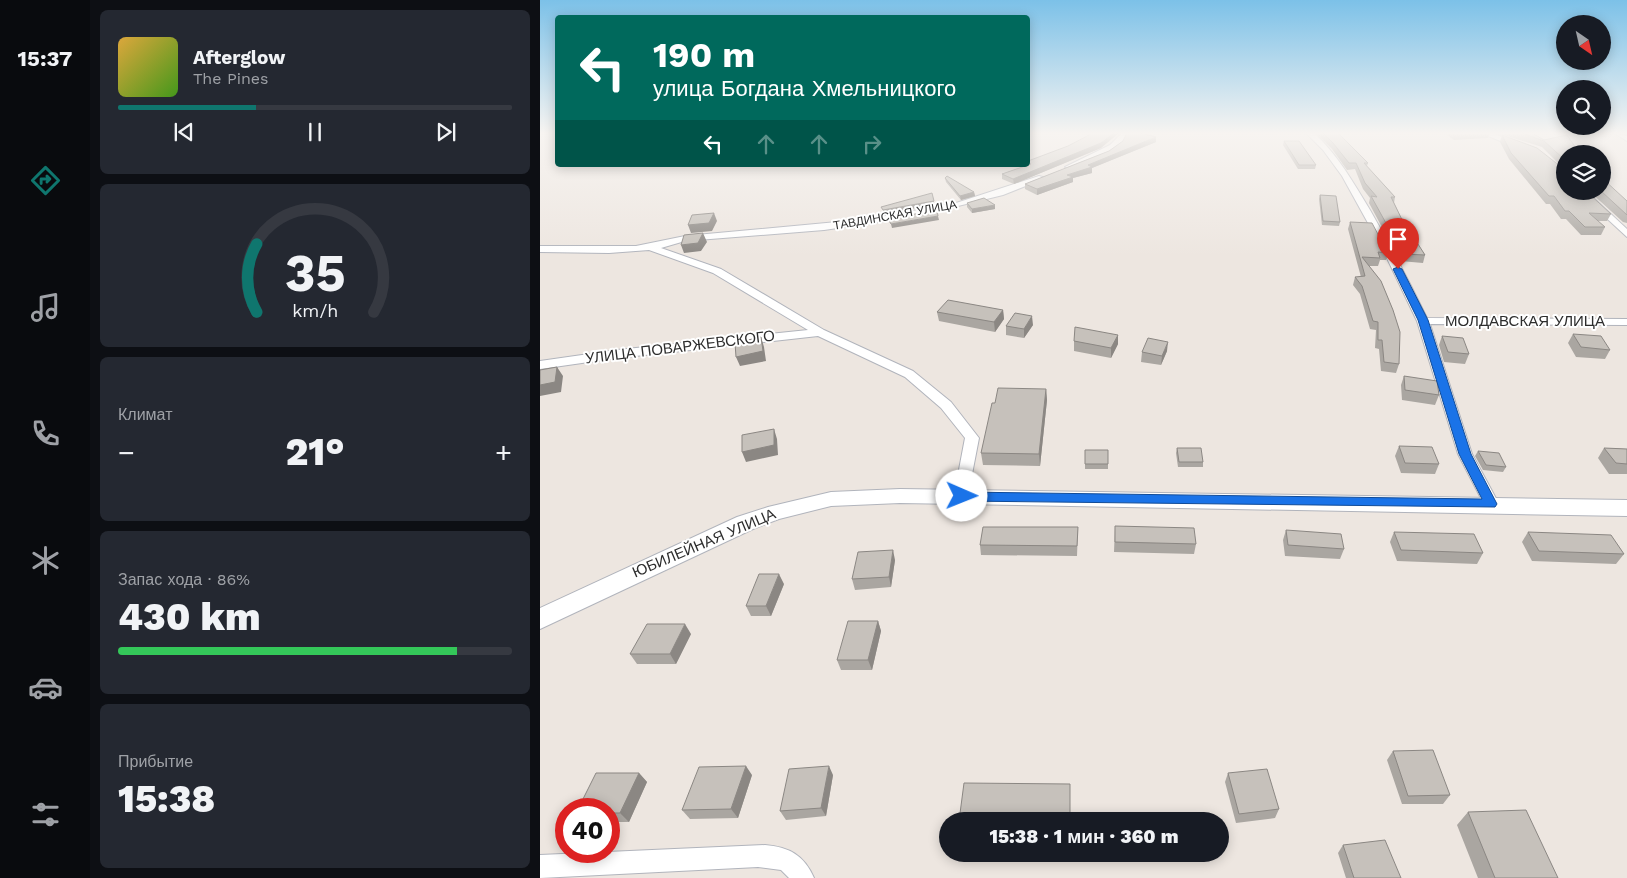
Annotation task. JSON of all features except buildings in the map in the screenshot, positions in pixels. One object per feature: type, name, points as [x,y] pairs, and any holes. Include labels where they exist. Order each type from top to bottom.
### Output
[{"type":"street","name":"ТАВДИНСКАЯ УЛИЦА","points":[[540,249],[650,247],[678,239],[821,227],[917,213],[990,197],[1051,174]]},
{"type":"street","points":[[1345,174],[1389,252],[1423,320],[1465,454],[1491,504]]},
{"type":"street","points":[[1591,200],[1627,234]]},
{"type":"street","name":"ТАВДИНСКАЯ УЛИЦА","points":[[650,247],[716,271],[820,332],[910,374],[946,406],[972,438],[962,496]]},
{"type":"street","name":"МОЛДАВСКАЯ УЛИЦА","points":[[1423,320],[1627,322]]},
{"type":"street","name":"УЛИЦА ПОВАРЖЕВСКОГО","points":[[540,365],[617,354],[820,332]]},
{"type":"street","name":"ЮБИЛЕЙНАЯ УЛИЦА","points":[[540,619],[712,537],[775,512],[831,499],[962,496],[1491,504],[1627,508]]},
{"type":"street","points":[[540,867],[758,856],[778,857],[790,861],[799,870],[802,878]]},
{"type":"route","points":[[962,496],[1491,504],[1465,454],[1423,320],[1398,269]]}]
